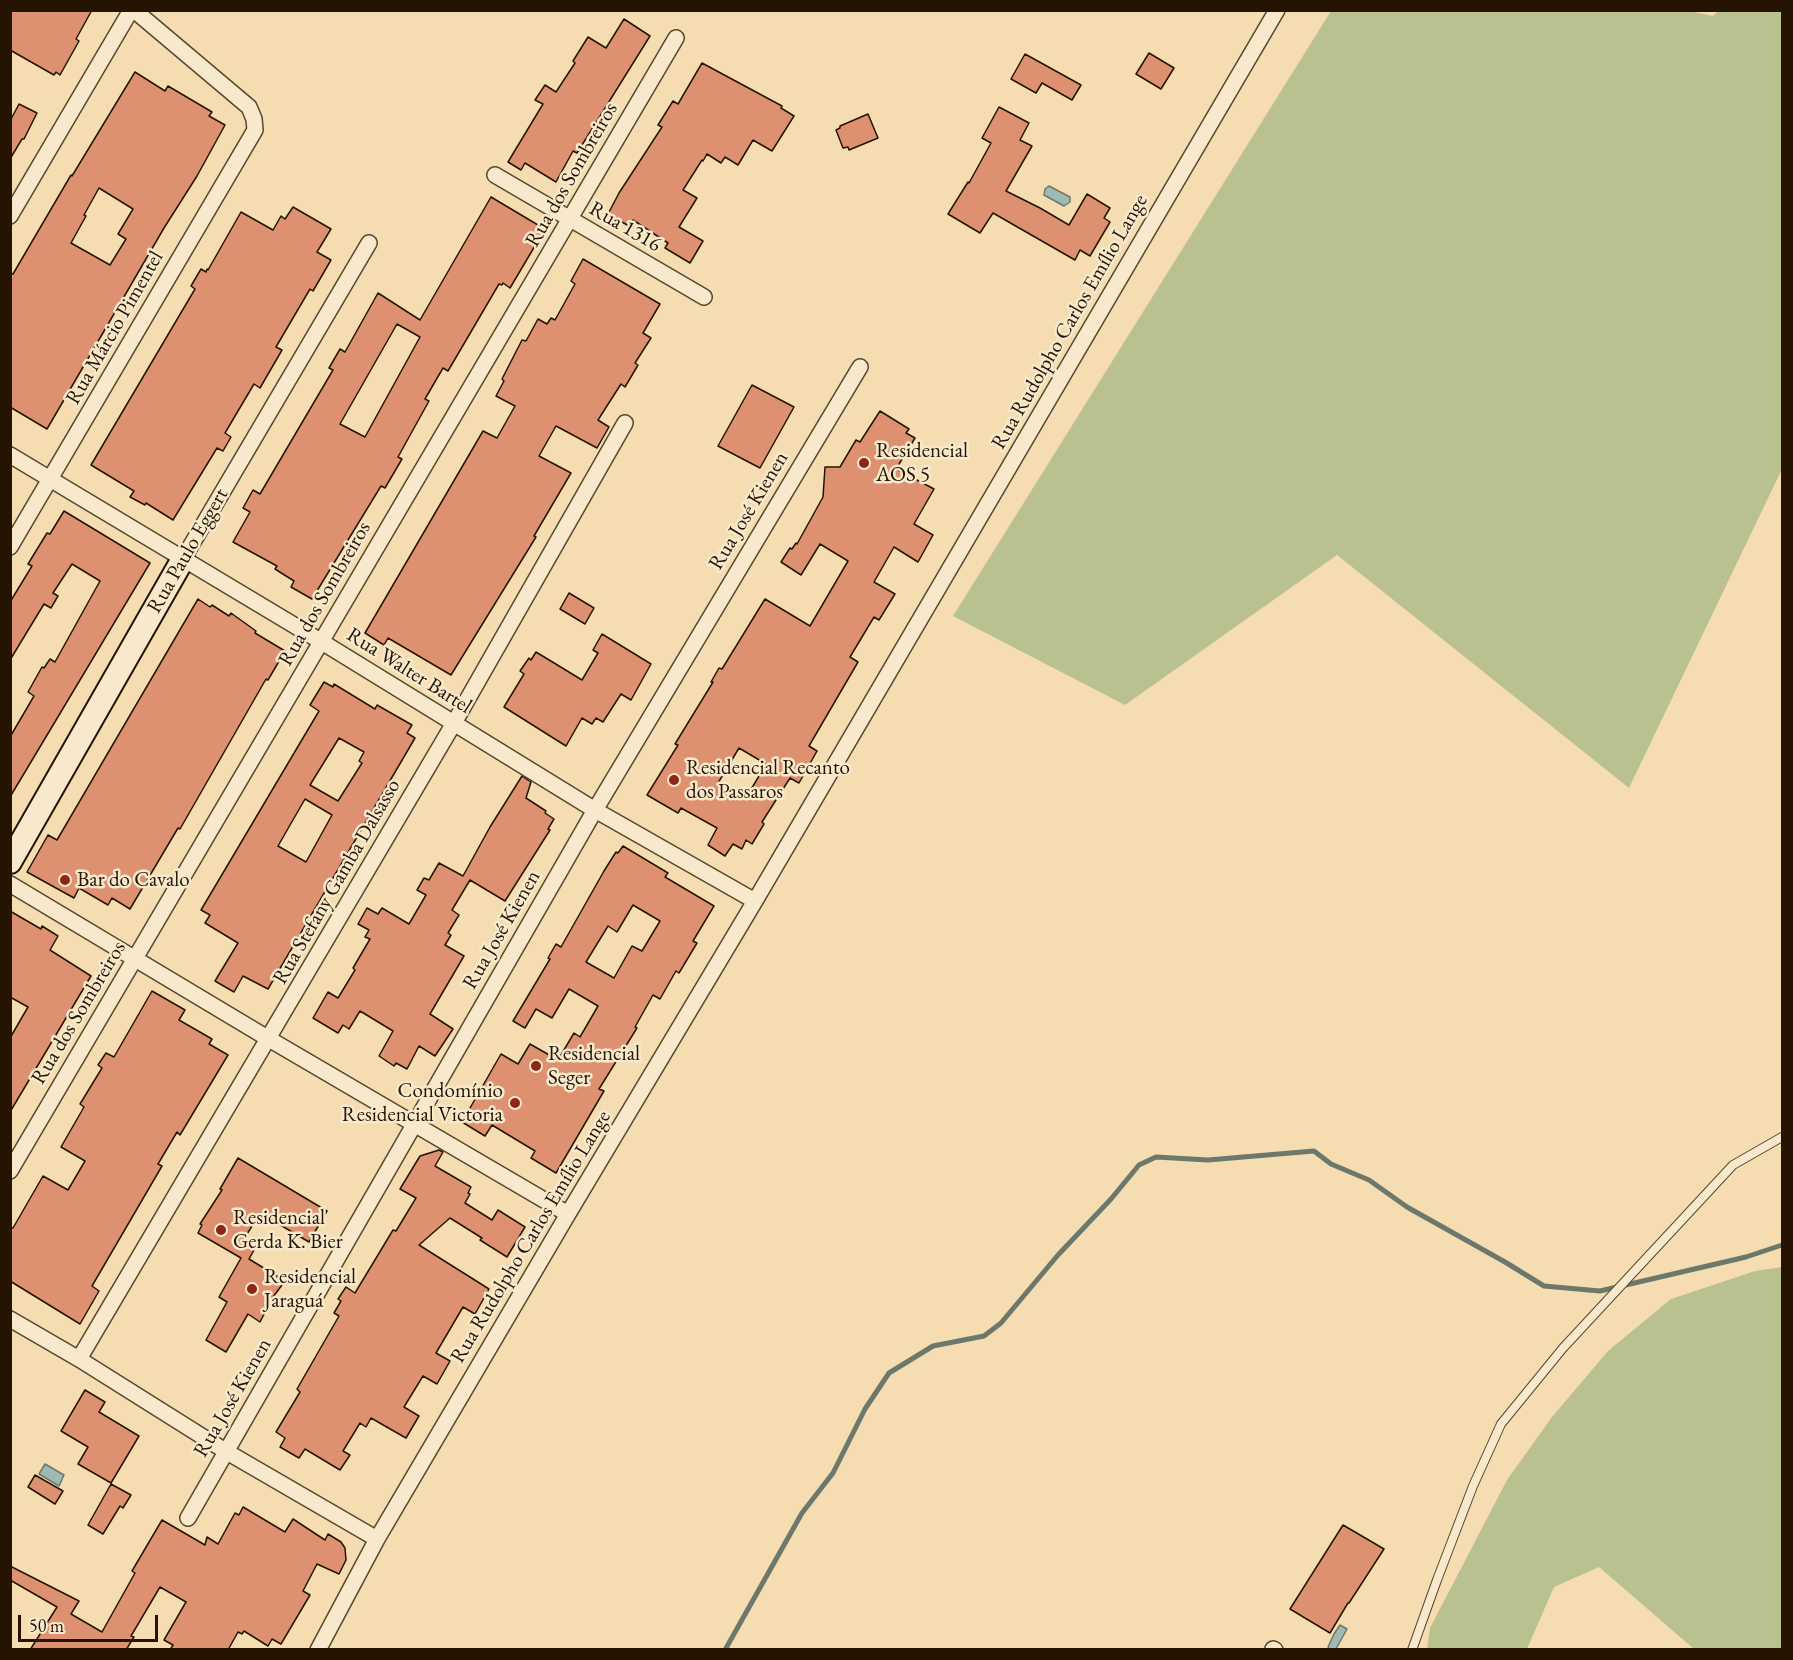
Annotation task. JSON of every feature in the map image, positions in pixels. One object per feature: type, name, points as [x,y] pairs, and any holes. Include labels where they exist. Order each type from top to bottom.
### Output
[{"type":"street","name":"Rua Márcio Pimentel","points":[[10,547],[255,130],[254,119],[249,107],[133,10]]},
{"type":"street","points":[[10,216],[133,10]]},
{"type":"street","name":"Rua Rudolpho Carlos Emílio Lange","points":[[318,1650],[377,1539],[755,901],[1277,10]]},
{"type":"street","name":"Rua dos Sombreiros","points":[[10,1171],[676,38]]},
{"type":"street","name":"Rua 1316","points":[[495,175],[704,297]]},
{"type":"street","name":"Rua Paulo Eggert","points":[[10,862],[183,560],[369,243]]},
{"type":"street","name":"Rua José Kienen","points":[[188,1518],[595,810],[860,367]]},
{"type":"street","name":"Rua Stefany Gamba Dalsasso","points":[[79,1359],[454,723],[625,423]]},
{"type":"street","name":"Rua Walter Bartel","points":[[10,455],[595,810],[755,901]]},
{"type":"street","points":[[10,884],[568,1214]]},
{"type":"street","points":[[10,1319],[79,1359],[227,1452],[377,1539]]},
{"type":"lane","points":[[1413,1650],[1473,1486],[1501,1424],[1563,1348],[1733,1166],[1782,1137]]},
{"type":"green space","points":[[1684,10],[1713,16],[1718,11],[1782,11],[1782,469],[1629,788],[1337,555],[1125,705],[953,616],[1331,11]]},
{"type":"green space","points":[[1782,1267],[1782,1649],[1694,1649],[1599,1567],[1554,1587],[1527,1649],[1427,1649],[1430,1628],[1507,1480],[1552,1417],[1608,1351],[1671,1299],[1755,1271]]},
{"type":"water","points":[[1049,186],[1070,197],[1070,202],[1064,206],[1044,195],[1045,189]]},
{"type":"water","points":[[45,1464],[64,1475],[59,1486],[39,1474]]},
{"type":"water","points":[[1340,1625],[1347,1629],[1336,1649],[1330,1649],[1328,1647]]},
{"type":"building","points":[[10,10],[92,10],[76,39],[79,41],[60,75],[56,72],[54,75],[10,50]]},
{"type":"building","points":[[624,19],[650,36],[577,153],[573,151],[556,182],[525,163],[521,170],[508,162],[543,104],[535,100],[545,85],[556,92],[575,63],[573,61],[588,37],[606,48]]},
{"type":"building","points":[[1149,53],[1174,68],[1161,89],[1136,74]]},
{"type":"building","points":[[1025,54],[1081,85],[1072,100],[1042,83],[1036,93],[1011,79]]},
{"type":"building","points":[[702,63],[782,106],[781,108],[794,116],[772,151],[753,140],[738,165],[725,157],[721,163],[707,154],[702,160],[683,190],[697,198],[679,227],[703,241],[690,263],[665,248],[668,243],[633,220],[629,226],[608,214],[662,127],[658,125],[673,101],[678,104]]},
{"type":"building","points":[[135,72],[165,91],[168,86],[212,112],[209,116],[225,125],[47,429],[10,407],[10,274],[13,274]],"holes":[[[99,188],[133,209],[118,234],[126,239],[110,265],[71,243]]]},
{"type":"building","points":[[19,104],[37,113],[24,139],[10,159],[10,121]]},
{"type":"building","points":[[999,107],[1029,123],[1020,140],[1032,146],[1006,191],[1069,225],[1087,194],[1110,208],[1104,218],[1110,222],[1090,256],[1080,250],[1075,260],[993,213],[980,233],[948,214],[969,183],[991,143],[982,138]]},
{"type":"building","points":[[868,114],[878,138],[849,150],[848,147],[843,148],[836,130]]},
{"type":"building","points":[[491,197],[543,228],[540,233],[542,234],[510,288],[503,283],[499,284],[448,371],[443,368],[425,399],[429,401],[398,457],[402,459],[385,488],[381,486],[312,599],[291,587],[294,581],[275,569],[277,566],[233,542],[250,512],[243,508],[253,490],[260,494],[333,370],[329,368],[340,349],[345,352],[378,293],[420,320]],"holes":[[[397,324],[420,337],[365,437],[340,424]]]},
{"type":"building","points":[[293,207],[331,229],[317,252],[331,260],[313,291],[310,289],[276,347],[282,350],[260,388],[254,384],[225,433],[231,437],[223,451],[217,448],[173,520],[146,503],[145,505],[130,497],[134,491],[91,465],[195,289],[191,286],[201,269],[206,272],[208,270],[241,212],[273,230],[281,216],[285,219]]},
{"type":"building","points":[[583,259],[660,304],[643,333],[651,338],[635,363],[638,365],[625,387],[621,384],[598,420],[609,427],[597,448],[556,426],[539,456],[571,473],[534,536],[536,537],[451,675],[388,638],[384,645],[365,633],[483,431],[497,438],[515,406],[496,396],[504,381],[502,379],[522,340],[526,341],[538,319],[547,324],[551,318],[555,320],[575,284],[571,281]]},
{"type":"building","points":[[752,385],[794,407],[760,468],[718,446]]},
{"type":"building","points":[[880,411],[909,429],[906,433],[915,438],[896,469],[934,489],[914,524],[933,535],[918,562],[894,547],[874,582],[895,594],[879,620],[874,617],[850,657],[858,662],[809,746],[817,751],[799,783],[790,778],[762,822],[764,824],[752,844],[746,840],[742,849],[733,844],[725,856],[708,845],[717,828],[681,808],[678,813],[647,795],[678,745],[675,744],[713,682],[711,682],[719,668],[722,669],[765,599],[810,626],[848,561],[820,544],[801,575],[781,562],[790,548],[792,549],[797,544],[823,497],[825,467],[840,467],[856,440],[860,442]],"holes":[[[739,748],[766,764],[746,798],[718,783]]]},
{"type":"building","points":[[64,511],[150,563],[10,797],[10,737],[34,696],[28,692],[42,667],[44,668],[50,659],[55,662],[100,581],[72,564],[53,593],[58,596],[51,608],[44,604],[10,660],[10,602],[32,566],[28,564]]},
{"type":"building","points":[[569,593],[594,608],[585,624],[560,609]]},
{"type":"building","points":[[198,599],[229,616],[231,613],[256,631],[255,633],[285,651],[268,680],[266,679],[180,829],[178,828],[130,909],[112,898],[108,905],[79,888],[74,898],[27,872],[48,835],[57,840]]},
{"type":"building","points":[[602,634],[651,664],[631,700],[621,694],[603,722],[596,718],[592,724],[582,718],[566,746],[504,707],[524,674],[520,671],[536,652],[582,680],[598,653],[593,650]]},
{"type":"building","points":[[324,682],[333,687],[334,684],[375,709],[377,705],[412,725],[407,733],[415,738],[268,989],[243,976],[234,992],[215,981],[238,943],[205,923],[210,915],[201,910],[319,711],[310,705]],"holes":[[[339,738],[364,752],[359,761],[362,763],[338,801],[310,785]],[[305,799],[332,815],[306,862],[278,846]]]},
{"type":"building","points":[[522,776],[531,782],[526,798],[554,819],[548,829],[550,830],[505,901],[470,880],[452,910],[459,915],[448,933],[451,935],[445,945],[464,956],[430,1014],[453,1029],[435,1056],[419,1046],[407,1069],[396,1063],[394,1066],[379,1056],[393,1031],[360,1011],[349,1029],[343,1025],[338,1033],[313,1018],[328,992],[338,998],[355,970],[353,968],[370,939],[365,937],[369,930],[358,924],[367,908],[378,914],[382,908],[409,924],[426,895],[417,890],[424,878],[429,880],[439,863],[463,876]]},
{"type":"building","points":[[623,846],[668,873],[665,877],[714,906],[693,941],[697,943],[679,973],[676,971],[660,999],[653,995],[635,1027],[637,1028],[599,1089],[604,1091],[556,1173],[531,1158],[535,1151],[492,1125],[485,1136],[462,1122],[501,1054],[518,1064],[530,1044],[558,1060],[574,1033],[580,1037],[598,1006],[569,989],[552,1018],[536,1009],[525,1028],[513,1021],[550,959],[548,958],[556,944],[561,947],[604,871],[616,852],[618,853]],"holes":[[[633,905],[660,921],[642,951],[632,946],[614,978],[586,962],[608,926],[617,932]]]},
{"type":"building","points":[[10,911],[58,936],[50,950],[91,976],[10,1112],[10,1038],[28,1007],[10,997]]},
{"type":"building","points":[[152,991],[185,1010],[179,1020],[212,1039],[209,1044],[228,1055],[180,1135],[177,1132],[158,1164],[162,1166],[92,1286],[99,1291],[80,1324],[10,1281],[10,1228],[13,1228],[43,1176],[68,1190],[85,1161],[61,1147],[84,1107],[80,1104],[102,1068],[98,1065],[106,1053],[114,1057]]},
{"type":"building","points":[[439,1150],[443,1152],[435,1166],[471,1187],[465,1203],[492,1220],[498,1210],[525,1227],[507,1257],[450,1218],[419,1245],[489,1289],[475,1314],[463,1307],[436,1353],[450,1361],[437,1384],[423,1376],[404,1407],[419,1416],[406,1438],[371,1418],[366,1427],[360,1423],[343,1451],[350,1455],[340,1470],[305,1449],[299,1458],[280,1447],[285,1438],[276,1432],[300,1392],[297,1389],[339,1316],[334,1313],[341,1301],[338,1299],[346,1287],[355,1293],[393,1230],[396,1231],[416,1198],[400,1189],[420,1156]]},
{"type":"building","points":[[238,1158],[327,1211],[309,1242],[260,1213],[244,1239],[246,1240],[244,1243],[254,1250],[249,1259],[285,1281],[273,1297],[260,1322],[248,1314],[226,1352],[206,1340],[227,1302],[219,1297],[241,1258],[198,1233],[202,1225],[200,1224],[222,1190],[220,1189]]},
{"type":"building","points":[[85,1390],[105,1402],[99,1412],[139,1436],[111,1483],[78,1464],[88,1447],[61,1431]]},
{"type":"building","points":[[35,1475],[63,1491],[55,1504],[28,1487]]},
{"type":"building","points":[[111,1484],[131,1495],[123,1508],[120,1506],[103,1534],[88,1525]]},
{"type":"building","points":[[243,1507],[285,1532],[293,1519],[325,1540],[328,1534],[341,1542],[345,1548],[346,1560],[339,1574],[317,1564],[303,1591],[310,1595],[281,1644],[272,1639],[268,1646],[244,1631],[242,1634],[238,1632],[228,1650],[170,1650],[173,1645],[164,1640],[186,1602],[160,1587],[131,1636],[134,1637],[126,1650],[30,1650],[57,1607],[10,1580],[10,1566],[79,1601],[71,1614],[102,1632],[135,1573],[132,1571],[162,1520],[205,1545],[207,1537],[218,1544],[235,1513],[239,1515]]},
{"type":"building","points":[[1343,1525],[1384,1549],[1330,1633],[1290,1609]]},
{"type":"waterway","points":[[725,1650],[802,1513],[833,1473],[865,1409],[889,1373],[933,1346],[984,1336],[1001,1323],[1058,1255],[1111,1199],[1139,1165],[1156,1157],[1208,1160],[1314,1151],[1331,1164],[1369,1180],[1407,1207],[1544,1286],[1600,1291],[1746,1257],[1782,1245]]},
{"type":"place","name":"Residencial AOS 5","points":[[864,463]]},
{"type":"place","name":"Residencial Recanto dos Passaros","points":[[674,780]]},
{"type":"place","name":"Bar do Cavalo","points":[[65,880]]},
{"type":"place","name":"Residencial Seger","points":[[536,1066]]},
{"type":"place","name":"Condomínio Residencial Victoria","points":[[515,1103]]},
{"type":"place","name":"Residencial Gerda K. Bier","points":[[221,1230]]},
{"type":"place","name":"Residencial Jaraguá","points":[[252,1289]]}]
